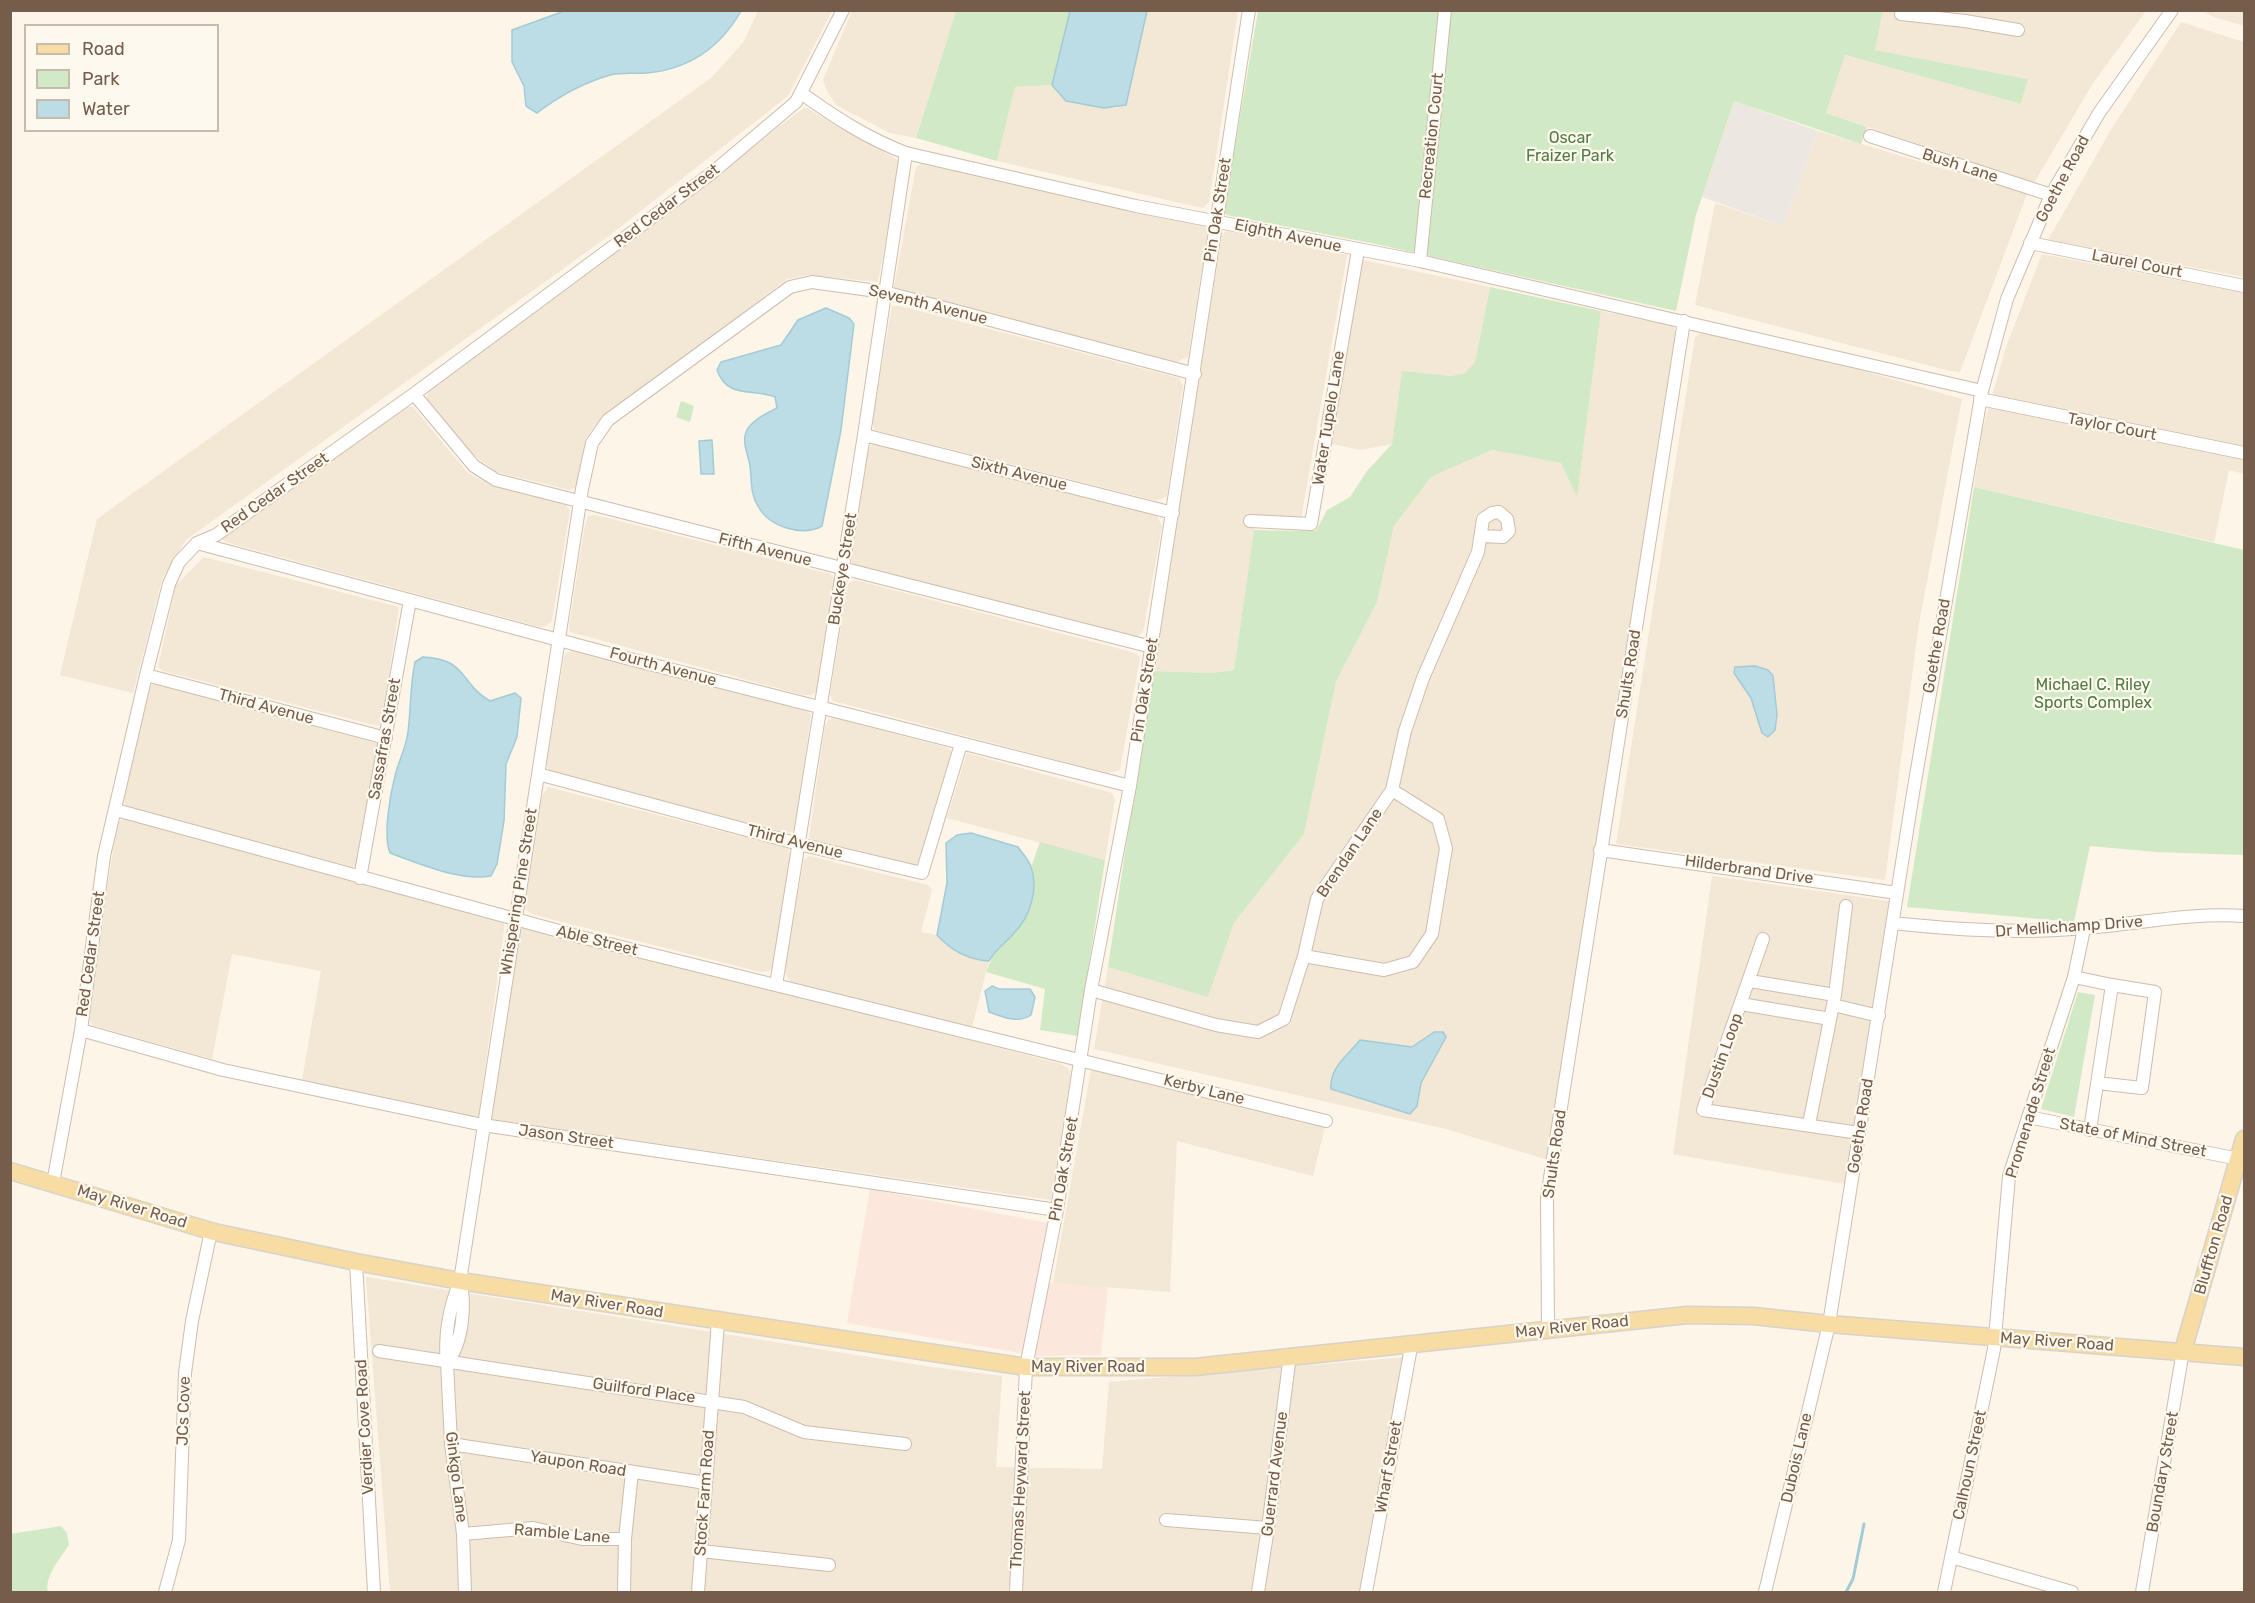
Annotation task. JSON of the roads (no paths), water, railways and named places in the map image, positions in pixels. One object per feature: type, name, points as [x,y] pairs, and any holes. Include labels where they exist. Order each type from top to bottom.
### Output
[{"type":"main road","name":"Bluffton Road","points":[[2183,1351],[2244,1139]]},
{"type":"main road","name":"May River Road","points":[[10,1171],[211,1231],[356,1262],[460,1281],[1026,1367],[1195,1367],[1412,1342],[1688,1315],[1753,1316],[2244,1357]]},
{"type":"street","name":"Red Cedar Street","points":[[53,1183],[81,1030],[104,856],[146,675],[169,585],[179,562],[196,543],[216,535],[414,394],[713,172],[796,102],[843,10]]},
{"type":"street","name":"Pin Oak Street","points":[[1026,1367],[1057,1210],[1091,990],[1130,786],[1249,10]]},
{"type":"street","name":"Recreation Court","points":[[1420,261],[1445,10]]},
{"type":"street","name":"Goethe Road","points":[[1829,1324],[1880,1016],[1897,893],[1981,395],[2007,298],[2051,195],[2099,113],[2172,10]]},
{"type":"street","points":[[1901,14],[1966,16],[2019,30]]},
{"type":"street","name":"Eighth Avenue","points":[[801,93],[850,128],[876,142],[906,153],[1136,206],[1420,261],[1684,321]]},
{"type":"street","name":"Bush Lane","points":[[1870,136],[2051,195]]},
{"type":"street","name":"Buckeye Street","points":[[776,985],[843,570],[906,153]]},
{"type":"street","name":"Laurel Court","points":[[2030,243],[2244,286]]},
{"type":"street","name":"Water Tupelo Lane","points":[[1250,521],[1311,524],[1358,250]]},
{"type":"street","name":"Seventh Avenue","points":[[581,504],[592,443],[608,420],[790,287],[812,282],[884,292],[1195,374]]},
{"type":"street","points":[[1684,321],[1981,395]]},
{"type":"street","name":"Shults Road","points":[[1548,1330],[1547,1197],[1684,321]]},
{"type":"street","name":"Fifth Avenue","points":[[414,394],[474,466],[496,480],[581,504],[1152,647]]},
{"type":"street","name":"Taylor Court","points":[[1981,395],[2244,453]]},
{"type":"street","name":"Sixth Avenue","points":[[864,435],[1173,513]]},
{"type":"street","name":"Whispering Pine Street","points":[[460,1281],[514,920],[581,504]]},
{"type":"street","name":"Brendan Lane","points":[[1091,990],[1216,1025],[1258,1032],[1284,1019],[1305,956],[1317,899],[1392,790],[1405,731],[1423,678],[1478,552],[1481,536]]},
{"type":"street","name":"Fourth Avenue","points":[[196,543],[559,640],[1130,786]]},
{"type":"street","name":"Sassafras Street","points":[[360,878],[410,600]]},
{"type":"street","name":"Third Avenue","points":[[146,675],[386,738]]},
{"type":"street","name":"Third Avenue","points":[[538,774],[799,844],[922,873],[961,744]]},
{"type":"street","points":[[1305,956],[1384,970],[1413,962],[1431,934],[1446,848],[1438,819],[1392,790]]},
{"type":"street","name":"Able Street","points":[[116,810],[514,920],[1082,1060]]},
{"type":"street","name":"Hilderbrand Drive","points":[[1600,850],[1897,893]]},
{"type":"street","points":[[1809,1124],[1834,1000],[1846,906]]},
{"type":"street","name":"Dr Mellichamp Drive","points":[[1893,923],[1990,932],[2084,928],[2210,915],[2244,916]]},
{"type":"street","name":"Promenade Street","points":[[1995,1338],[2009,1176],[2074,977],[2084,928]]},
{"type":"street","name":"Dustin Loop","points":[[1762,939],[1750,981],[1704,1110],[1859,1133]]},
{"type":"street","points":[[2074,977],[2155,992],[2142,1088],[2097,1083]]},
{"type":"street","points":[[1750,981],[1834,1000],[1880,1016]]},
{"type":"street","points":[[2090,1130],[2112,985]]},
{"type":"street","name":"Dustin Loop","points":[[1741,1004],[1830,1019]]},
{"type":"street","name":"Jason Street","points":[[81,1030],[223,1070],[483,1125],[1057,1210]]},
{"type":"street","name":"Kerby Lane","points":[[1082,1060],[1326,1121]]},
{"type":"street","name":"State of Mind Street","points":[[2028,1117],[2239,1159]]},
{"type":"street","name":"JCs Cove","points":[[165,1593],[178,1540],[185,1373],[192,1321],[211,1231]]},
{"type":"street","name":"Verdier Cove Road","points":[[356,1262],[374,1593]]},
{"type":"street","name":"Ginkgo Lane","points":[[460,1281],[453,1298],[447,1334],[447,1362],[451,1444],[464,1534],[465,1593]]},
{"type":"street","name":"Stock Farm Road","points":[[698,1593],[718,1321]]},
{"type":"street","name":"Dubois Lane","points":[[1765,1593],[1829,1324]]},
{"type":"street","name":"Calhoun Street","points":[[1944,1593],[1995,1338]]},
{"type":"street","name":"Wharf Street","points":[[1366,1593],[1412,1342]]},
{"type":"street","name":"Guilford Place","points":[[379,1351],[744,1407],[804,1432],[905,1444]]},
{"type":"street","name":"Boundary Street","points":[[2142,1593],[2183,1351]]},
{"type":"street","name":"Guerrard Avenue","points":[[1258,1593],[1269,1528],[1290,1355]]},
{"type":"street","name":"Thomas Heyward Street","points":[[1016,1593],[1026,1367]]},
{"type":"street","name":"Yaupon Road","points":[[451,1444],[706,1483]]},
{"type":"street","points":[[624,1593],[625,1539],[632,1472]]},
{"type":"street","points":[[1166,1520],[1269,1528]]},
{"type":"street","name":"Ramble Lane","points":[[464,1534],[532,1528],[582,1539],[625,1539]]},
{"type":"street","points":[[701,1551],[829,1565]]},
{"type":"street","points":[[1951,1557],[2072,1593]]},
{"type":"water","points":[[567,10],[741,11],[724,36],[690,61],[663,71],[614,74],[600,78],[554,101],[537,113],[526,106],[524,86],[512,62],[512,30]]},
{"type":"water","points":[[1070,11],[1147,11],[1126,105],[1104,108],[1066,101],[1052,85]]},
{"type":"water","points":[[826,308],[849,318],[854,324],[841,430],[822,526],[796,530],[770,520],[758,506],[752,492],[745,434],[752,423],[777,408],[775,397],[734,389],[721,379],[717,370],[721,362],[781,345],[798,320]]},
{"type":"water","points":[[712,440],[714,474],[701,474],[699,441]]},
{"type":"water","points":[[423,657],[448,662],[456,667],[480,694],[490,701],[515,693],[521,698],[517,737],[506,764],[504,821],[497,864],[491,876],[453,874],[390,853],[387,826],[391,794],[407,738],[415,662]]},
{"type":"water","points":[[1755,666],[1768,670],[1773,676],[1777,715],[1775,730],[1768,737],[1762,733],[1751,698],[1734,673],[1735,667]]},
{"type":"water","points":[[971,833],[1018,847],[1029,862],[1033,875],[1032,902],[1025,919],[989,961],[974,959],[960,953],[937,935],[947,883],[946,843],[957,835]]},
{"type":"water","points":[[992,986],[999,989],[1030,989],[1035,997],[1031,1015],[1016,1019],[989,1012],[985,991]]},
{"type":"water","points":[[1434,1032],[1443,1032],[1446,1037],[1421,1083],[1417,1106],[1410,1114],[1331,1089],[1331,1081],[1336,1068],[1360,1040],[1412,1047]]},
{"type":"waterway","points":[[1846,1592],[1853,1579],[1864,1524]]},
{"type":"park label","name":"Oscar Fraizer Park","points":[[1570,147]]},
{"type":"park label","name":"Michael C. Riley Sports Complex","points":[[2093,694]]}]
